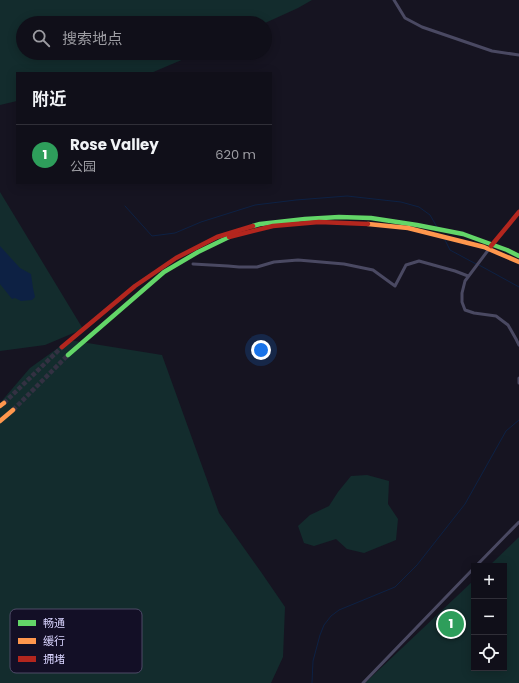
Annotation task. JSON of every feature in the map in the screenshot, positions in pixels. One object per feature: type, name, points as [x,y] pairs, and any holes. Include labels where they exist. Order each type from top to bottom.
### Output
[{"type":"main road","points":[[489,249],[519,212]]},
{"type":"main road","points":[[62,348],[135,286],[176,258],[217,237],[260,224],[339,217],[381,220],[417,225],[462,234],[493,244],[519,256]]},
{"type":"main road","points":[[359,218],[366,220],[364,223],[360,224]]},
{"type":"main road","points":[[380,225],[376,223],[376,221],[381,220]]},
{"type":"main road","points":[[68,355],[164,272],[198,252],[230,237],[273,226],[319,222],[408,228],[484,247],[519,262]]},
{"type":"main road","points":[[0,421],[13,410]]},
{"type":"street","points":[[394,0],[406,18],[422,27],[492,51],[519,55]]},
{"type":"street","points":[[489,249],[465,281],[462,293],[462,302],[465,310],[474,313],[496,316],[508,325],[519,346]]},
{"type":"street","points":[[193,264],[257,267],[274,262],[298,260],[344,264],[373,270],[396,286],[406,265],[419,261],[468,276]]},
{"type":"street","points":[[519,378],[519,383]]},
{"type":"street","points":[[479,563],[519,522]]},
{"type":"street","points":[[363,683],[471,571]]},
{"type":"green space","points":[[0,0],[312,0],[272,20],[272,16],[16,16],[16,60],[182,60],[153,72],[16,72],[16,101],[0,105]]},
{"type":"green space","points":[[0,192],[83,329],[45,345],[0,351]]},
{"type":"green space","points":[[69,340],[162,355],[219,513],[285,607],[283,657],[271,683],[0,683],[0,403],[30,368]]},
{"type":"green space","points":[[367,475],[389,481],[388,504],[398,519],[396,540],[364,553],[347,549],[336,539],[314,546],[304,543],[298,526],[310,515],[329,506],[351,476]]},
{"type":"green space","points":[[519,537],[519,683],[365,683],[471,583],[471,671],[507,671],[507,563],[492,563]]},
{"type":"water","points":[[0,246],[20,268],[31,274],[35,297],[32,300],[21,301],[15,298],[12,299],[0,284]]},
{"type":"waterway","points":[[125,206],[152,236],[175,233],[201,222],[255,205],[347,196],[401,202],[419,207],[430,215],[437,227]]},
{"type":"waterway","points":[[444,238],[450,250],[476,264]]},
{"type":"waterway","points":[[479,265],[519,287]]},
{"type":"waterway","points":[[312,683],[313,661],[320,635],[324,625],[331,616],[339,610],[395,587],[417,565],[465,504],[506,431],[519,420]]},
{"type":"tunnel","points":[[4,403],[62,347]]},
{"type":"tunnel","points":[[13,410],[68,355]]},
{"type":"traffic: fast","points":[[253,226],[305,219],[339,217],[371,218],[463,234],[519,256]]},
{"type":"traffic: fast","points":[[68,355],[164,272],[198,252],[229,237]]},
{"type":"traffic: slow","points":[[368,224],[408,228],[484,247],[519,262]]},
{"type":"traffic: slow","points":[[0,406],[4,403]]},
{"type":"traffic: slow","points":[[0,421],[13,410]]},
{"type":"traffic: jam","points":[[491,246],[519,212]]},
{"type":"traffic: jam","points":[[229,237],[273,226],[319,222],[368,224]]},
{"type":"traffic: jam","points":[[62,347],[135,286],[176,258],[217,237],[253,226]]},
{"type":"place","name":"Rose Valley","points":[[451,624]]}]
